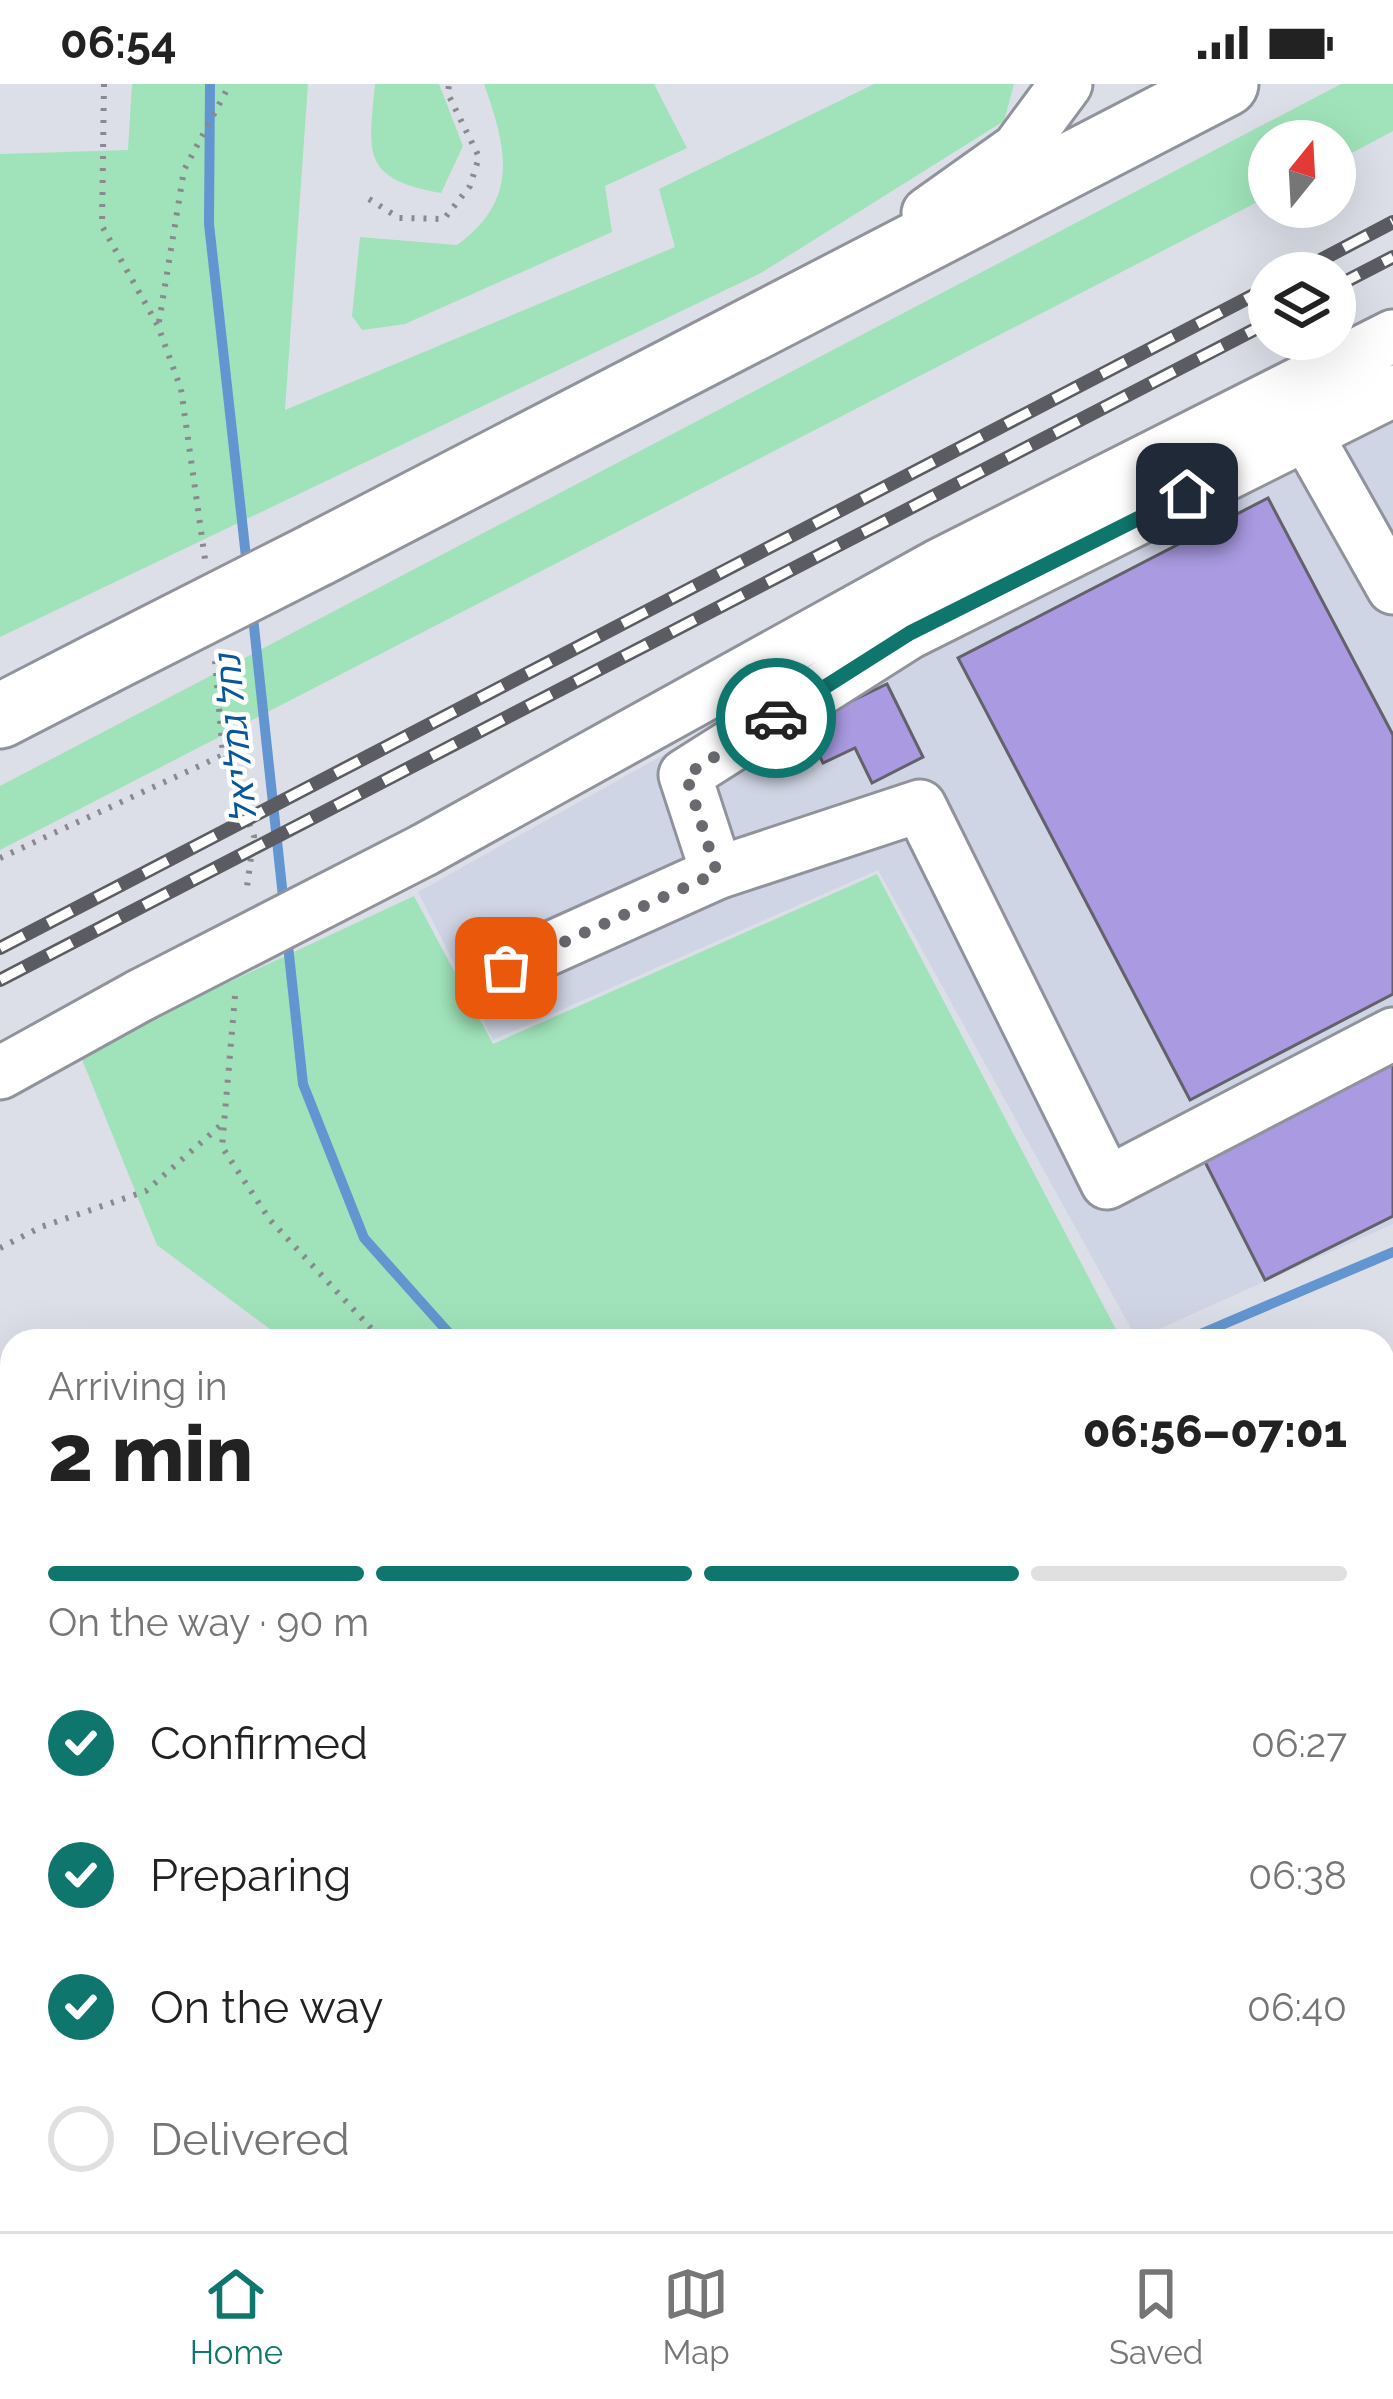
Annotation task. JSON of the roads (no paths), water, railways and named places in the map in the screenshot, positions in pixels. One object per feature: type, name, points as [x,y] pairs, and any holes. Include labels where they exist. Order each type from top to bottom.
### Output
[{"type":"main road","points":[[0,716],[1226,84]]},
{"type":"street","points":[[790,311],[1018,149],[1066,84]]},
{"type":"street","points":[[0,1073],[424,850],[938,565],[1393,336]]},
{"type":"street","points":[[717,873],[686,775],[910,633],[1393,391]]},
{"type":"street","points":[[1306,434],[1393,588]]},
{"type":"street","points":[[506,968],[717,873],[920,806],[1107,1183],[1393,1034]]},
{"type":"waterway","name":"נחל גמליאל","points":[[210,84],[209,224],[247,566]]},
{"type":"waterway","name":"נחל גמליאל","points":[[252,608],[284,906]]},
{"type":"waterway","name":"נחל גמליאל","points":[[287,936],[303,1084],[364,1238],[445,1329]]},
{"type":"waterway","points":[[1212,1329],[1393,1252]]},
{"type":"railway","points":[[1336,252],[1393,222]]},
{"type":"railway","points":[[1356,276],[1393,257]]},
{"type":"railway","points":[[0,948],[1248,298]]},
{"type":"railway","points":[[0,980],[1248,333]]}]
